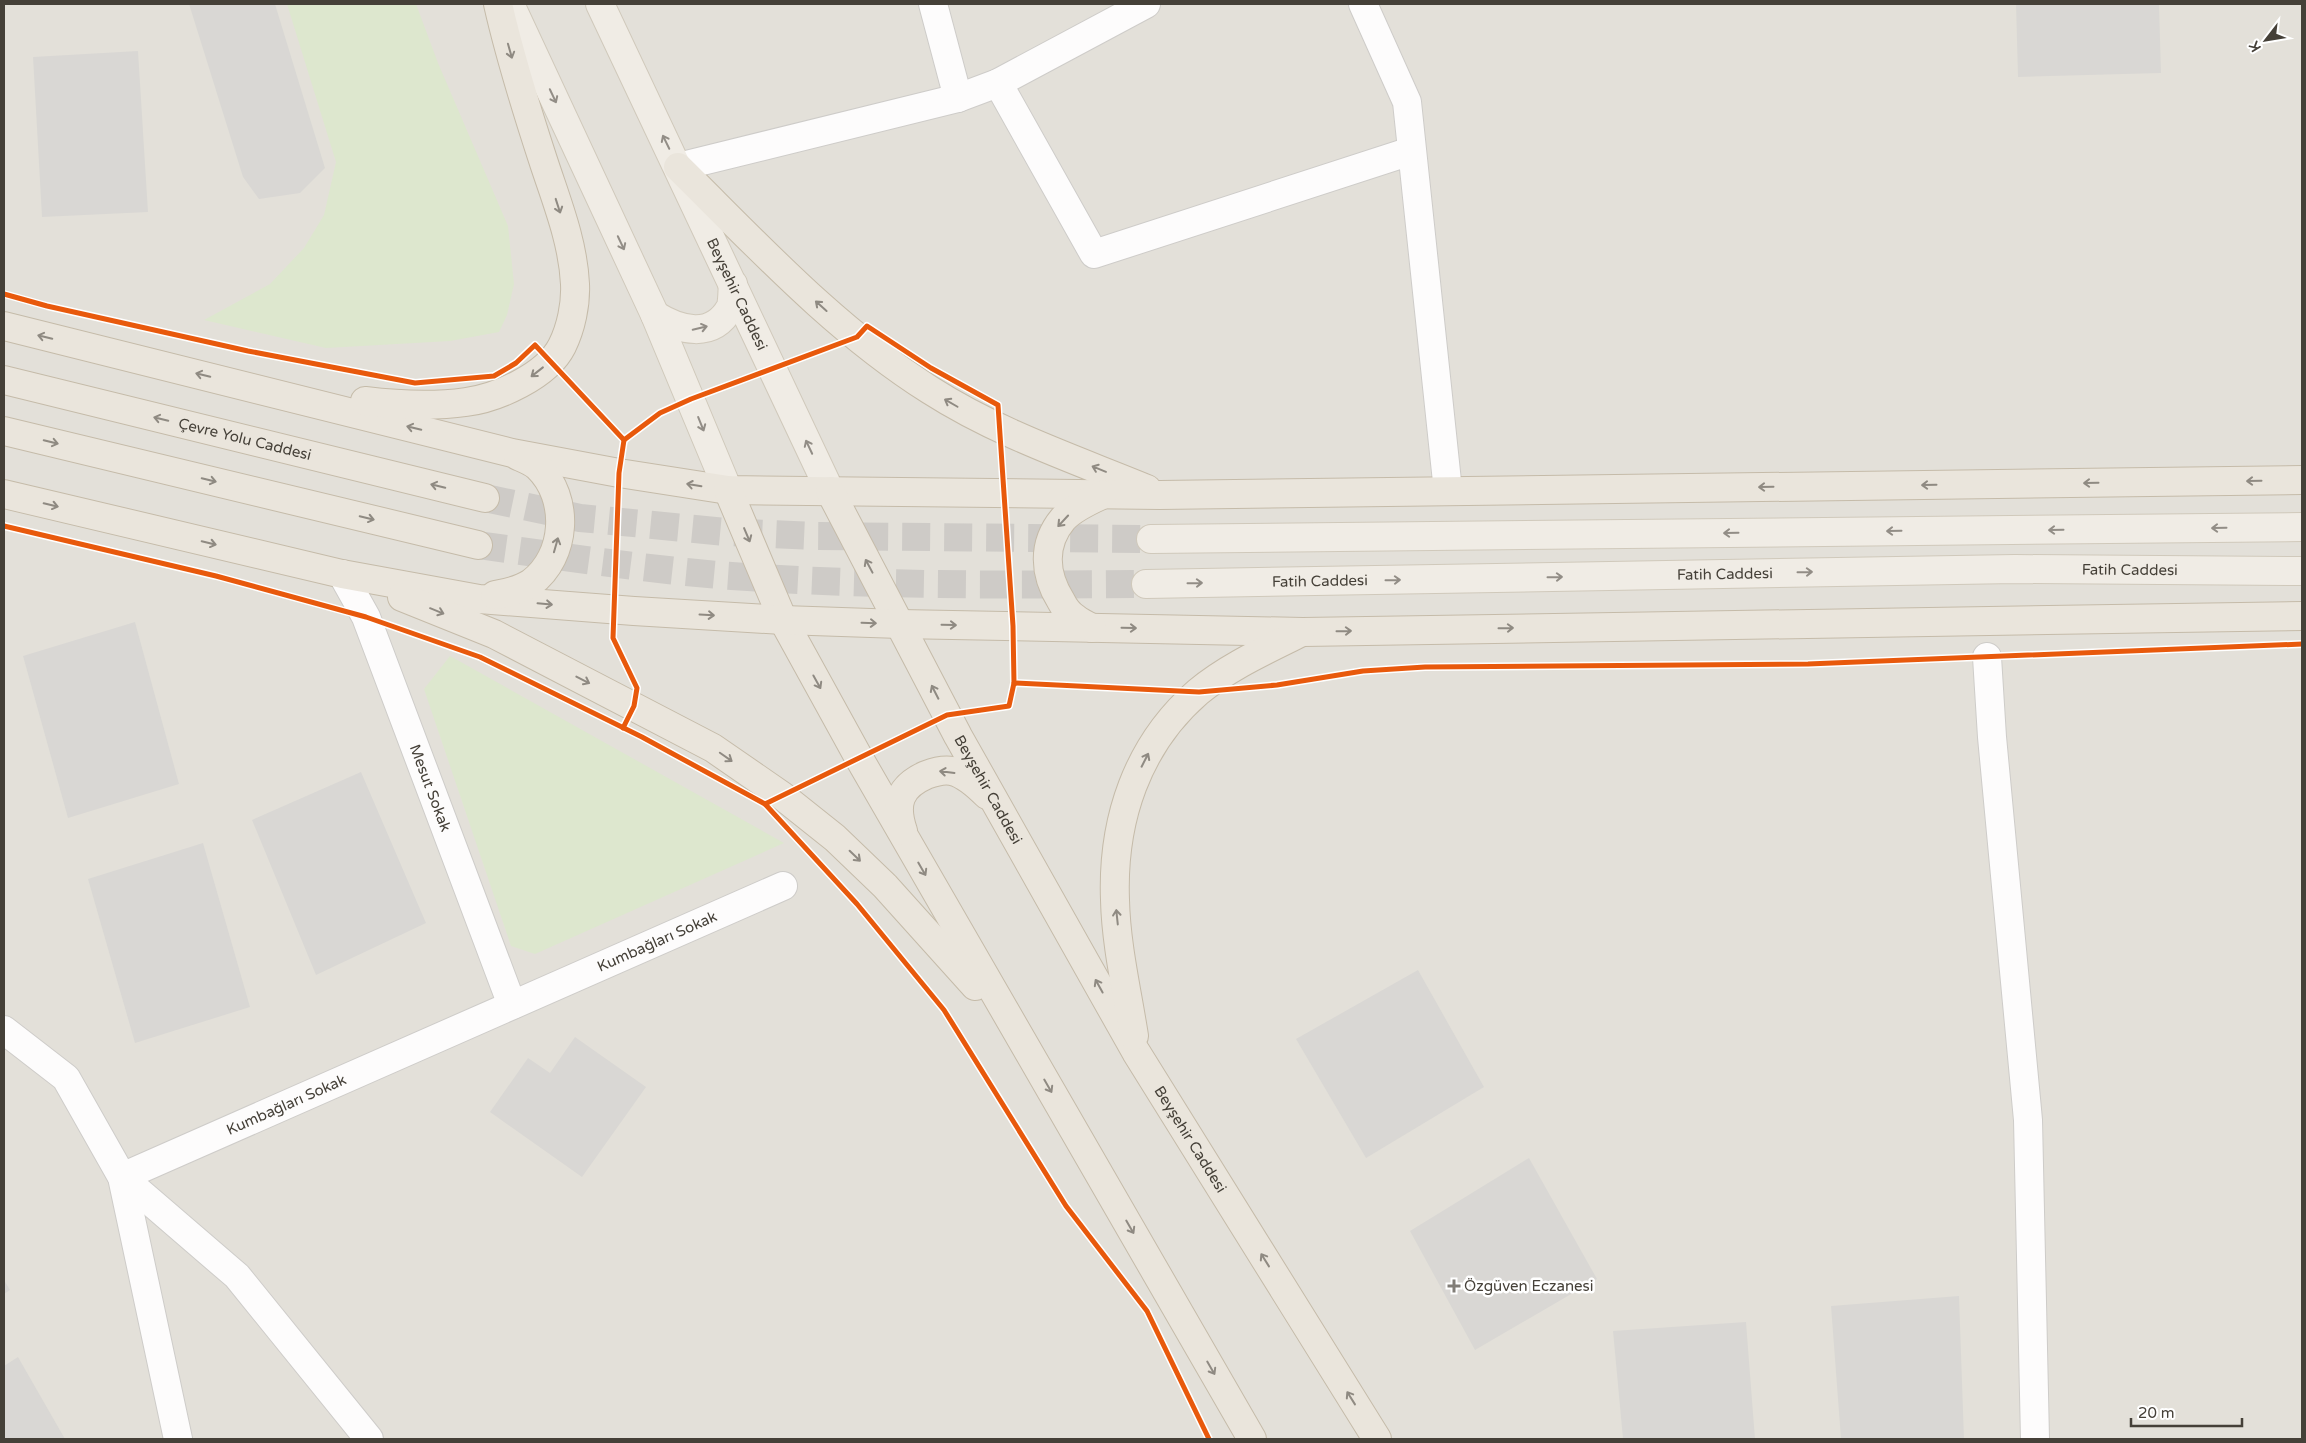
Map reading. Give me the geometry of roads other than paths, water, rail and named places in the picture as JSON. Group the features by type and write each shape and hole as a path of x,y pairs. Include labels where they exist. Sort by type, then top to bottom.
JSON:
{"highway":[{"path":"250,386 399,405 468,402 493,396 513,388 534,374 561,347 572,318 575,284 567,232 522,96 498,4"},
{"path":"678,167 823,308 893,366 931,392 999,428 1160,495"},
{"path":"4,326 512,452 619,473 728,490 1160,495 2302,480"},
{"name":"Çevre Yolu Caddesi","path":"4,380 485,498"},
{"path":"4,431 478,544"},
{"path":"478,599 510,592 530,583 542,572 556,548 560,518 558,500 550,482 537,466 512,452"},
{"path":"728,490 783,620 908,845 1252,1439"},
{"name":"Beyşehir Caddesi","path":"830,491 958,736 1136,1052 1377,1439"},
{"path":"4,494 342,574 478,599 634,612 783,620 1303,632 2302,616"},
{"path":"1092,628 1074,618 1054,590 1048,573 1047,556 1049,544 1065,518 1080,506 1104,494"},
{"path":"342,574 494,634 712,748 781,795 835,838 885,886 934,938 1024,1044"},
{"path":"1136,1052 1115,900 1116,857 1121,818 1137,774 1155,740 1199,692 1231,670 1303,632"},
{"path":"908,845 897,815 901,796 911,782 935,771 952,771 979,786 999,810"}],"main road":[{"path":"510,4 655,315 728,490"},
{"name":"Beyşehir Caddesi","path":"600,4 830,491"},
{"path":"655,315 671,325 686,330 699,330 718,322 730,307 733,284"},
{"path":"1151,539 2302,527"},
{"name":"Fatih Caddesi","path":"1146,584 2015,569 2302,570"}],"street":[{"path":"933,4 958,98"},
{"path":"1363,4 1407,102 1448,492"},
{"path":"678,167 958,98 998,83 1135,6"},
{"path":"998,83 1094,254 1411,151"},
{"name":"Mesut Sokak","path":"342,574 366,616 512,1005"},
{"path":"1987,657 1992,737 2028,1120 2036,1439"},
{"name":"Kumbağları Sokak","path":"122,1177 783,886"},
{"path":"4,1030 66,1078 122,1177 178,1439"},
{"path":"122,1177 237,1276 370,1439"}],"tunnel":[{"path":"485,498 580,518 726,532 815,536 1151,539"},
{"path":"478,545 658,569 772,579 932,584 1146,584"}],"place":[{"name":"Özgüven Eczanesi","path":"1454,1286"}]}
